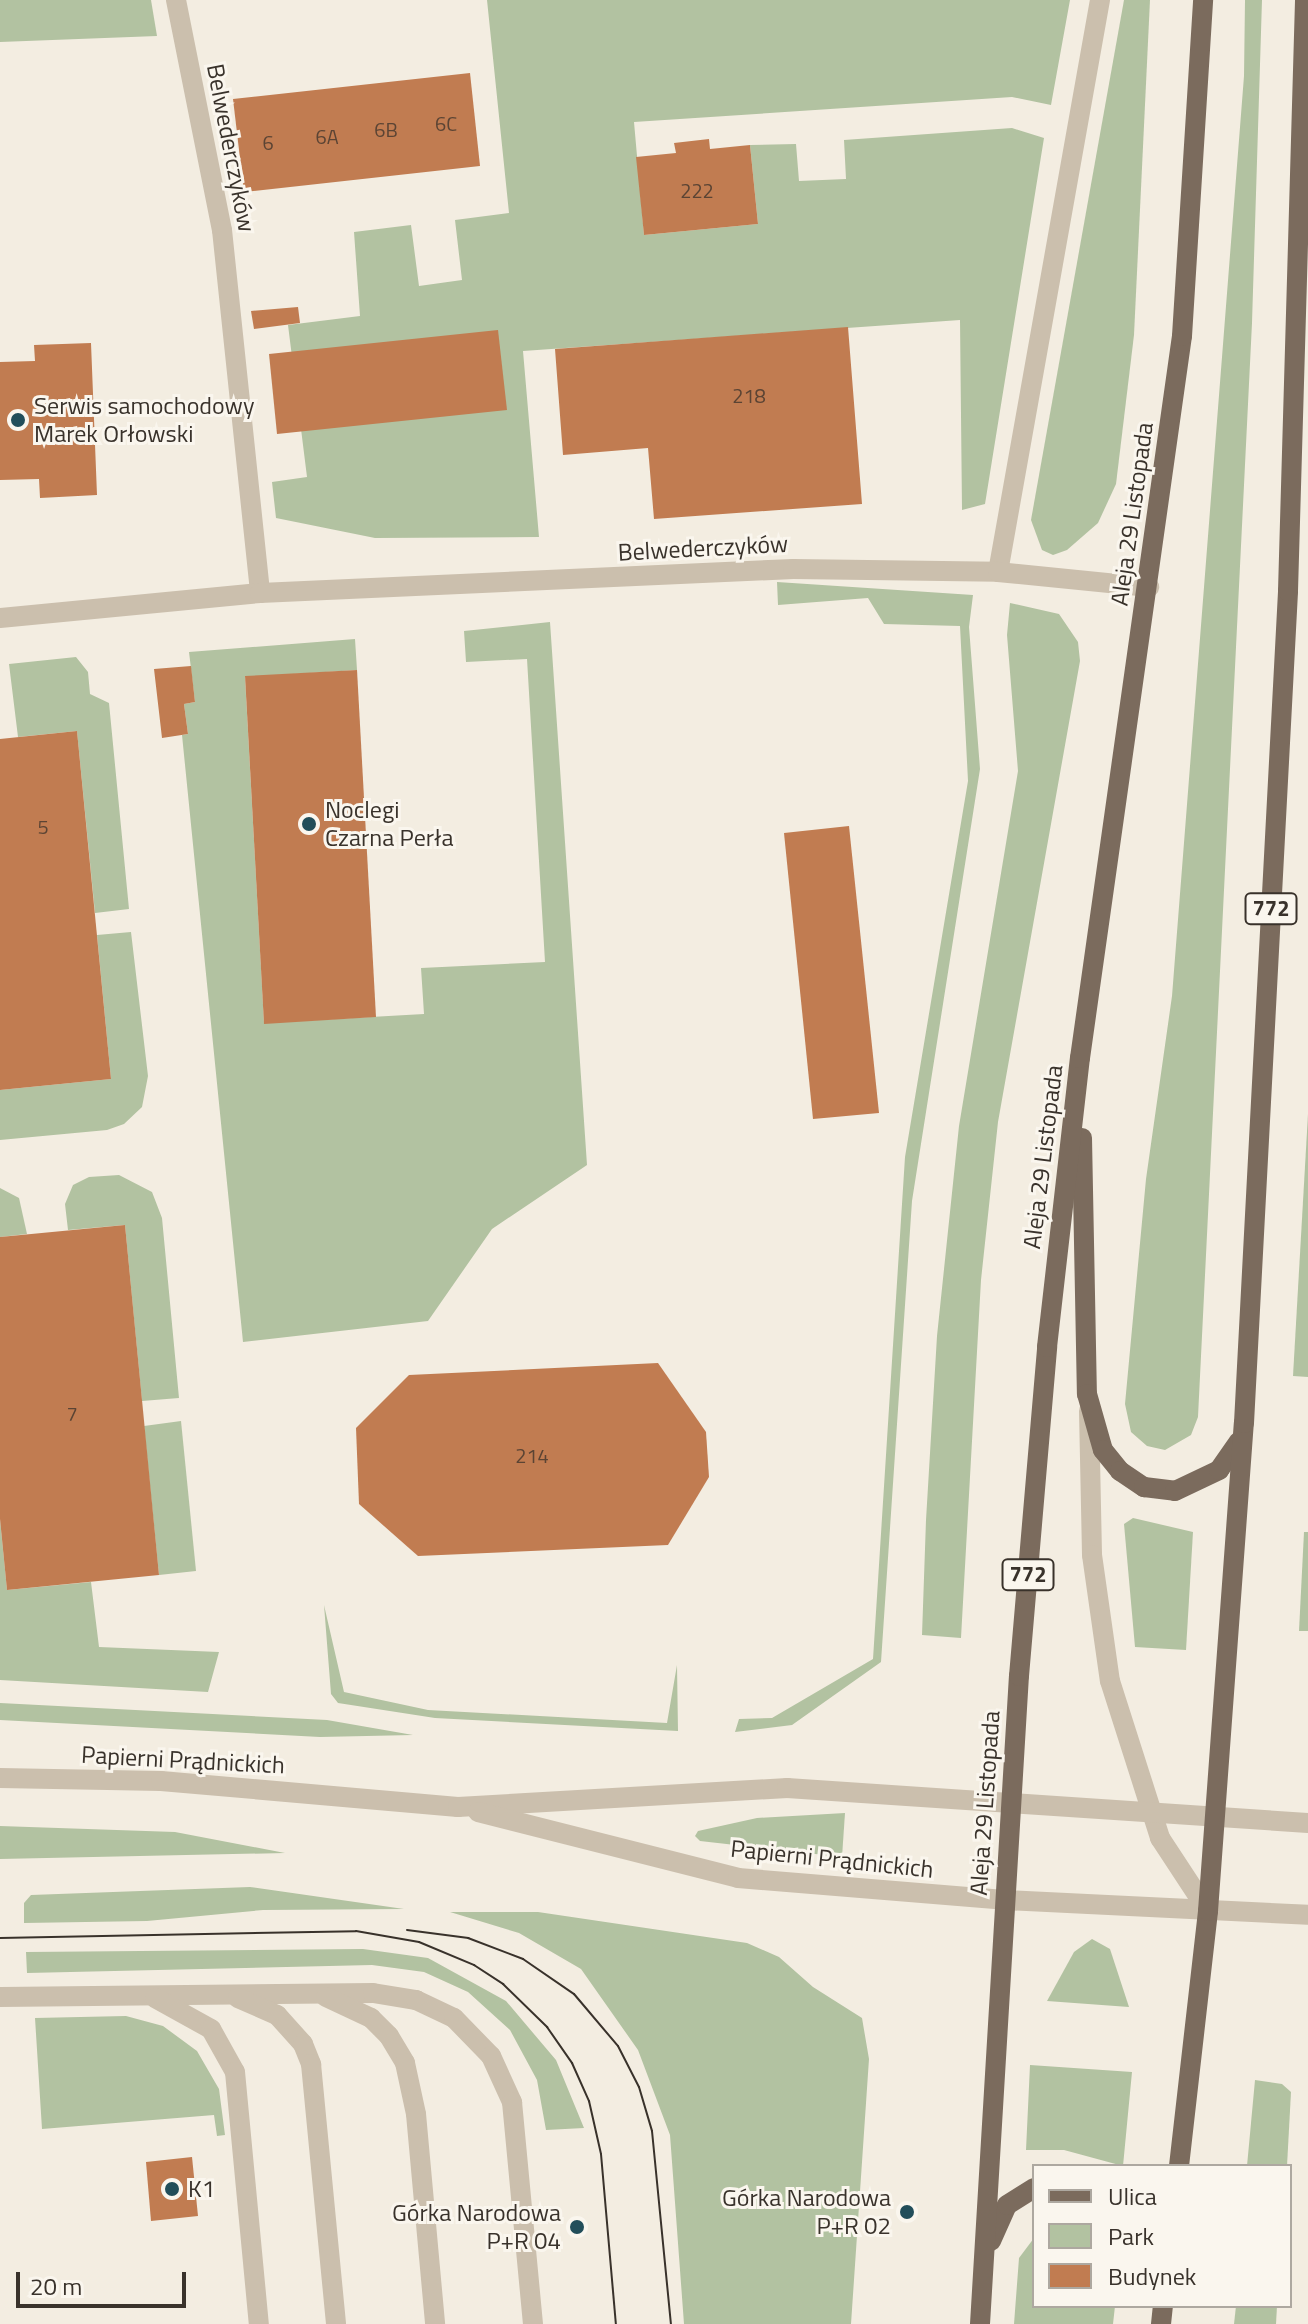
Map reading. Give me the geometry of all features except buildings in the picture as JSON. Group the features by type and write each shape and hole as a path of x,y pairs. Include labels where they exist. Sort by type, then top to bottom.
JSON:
{"main road":[{"name":"Aleja 29 Listopada","path":"980,2324 1010,1803 1047,1347 1080,1058 1149,587 1182,336 1203,0"},
{"name":"772","path":"1179,2164 1208,1911 1244,1423 1288,591 1305,0"},
{"path":"1080,1058 1088,1410 1103,1450 1120,1471 1158,1491 1175,1491 1219,1470 1230,1460 1244,1423"},
{"path":"982,2273 1002,2213 1032,2190"}],"street":[{"name":"Belwederczyków","path":"176,0 222,230 260,593"},
{"path":"998,572 1100,0"},
{"name":"Belwederczyków","path":"0,618 260,593 793,569 998,572 1149,587"},
{"path":"1088,1410 1096,1598 1110,1681 1149,1810 1175,1866 1208,1911"},
{"name":"Papierni Prądnickich","path":"0,1778 161,1781 458,1807 787,1788 1308,1823"},
{"name":"Papierni Prądnickich","path":"458,1807 738,1878 1004,1900 1308,1915"},
{"path":"295,1991 360,2011 381,2026 401,2053 416,2114 435,2324"},
{"path":"0,1997 295,1991 388,1994 416,2000 454,2018 491,2056 512,2102 533,2324"},
{"path":"195,1993 235,1997 268,2009 307,2053 316,2095 336,2324"},
{"path":"127,1994 164,2000 202,2022 224,2045 232,2064 259,2324"}],"green space":[{"path":"0,0 151,0 157,36 0,42"},
{"path":"487,0 1070,0 1051,105 1012,97 634,122 644,235 758,224 750,145 796,144 799,181 846,179 844,140 1012,128 1044,138 985,504 962,510 960,320 523,351 539,537 375,538 276,518 272,482 307,477 288,325 360,316 354,232 411,225 419,286 462,280 455,220 509,213"},
{"path":"1124,0 1150,0 1134,335 1116,484 1098,523 1067,550 1053,555 1042,550 1031,520"},
{"path":"1245,0 1262,0 1252,323 1198,1417 1191,1435 1165,1450 1147,1446 1131,1432 1125,1404 1146,1179 1172,996 1244,76"},
{"path":"777,582 973,595 969,627 980,769 912,1201 881,1662 792,1725 735,1732 739,1719 772,1718 873,1659 905,1157 968,781 960,626 884,624 868,598 778,605"},
{"path":"1010,603 1059,614 1078,642 1080,661 998,1122 981,1280 961,1638 922,1635 926,1520 937,1336 959,1126 1018,771 1007,635"},
{"path":"550,622 587,1165 492,1229 428,1321 243,1342 182,735 188,734 184,704 195,702 189,652 355,639 357,670 245,677 264,1023 424,1014 421,968 545,962 527,659 466,662 464,631"},
{"path":"76,657 88,672 90,694 109,703 129,909 95,913 77,731 18,737 9,664"},
{"path":"131,932 148,1076 142,1107 124,1124 107,1130 0,1140 0,1090 111,1079 97,935"},
{"path":"1308,1114 1308,1377 1293,1376"},
{"path":"119,1175 152,1192 162,1218 179,1398 142,1401 125,1225 68,1230 65,1204 73,1185 89,1177"},
{"path":"0,1188 19,1198 27,1234 0,1237"},
{"path":"181,1421 196,1571 159,1575 144,1426"},
{"path":"1133,1518 1193,1532 1186,1650 1135,1647 1124,1524"},
{"path":"0,1519 7,1590 91,1582 99,1647 219,1652 208,1692 0,1680"},
{"path":"1304,1532 1308,1532 1308,1631 1299,1631"},
{"path":"324,1605 344,1692 428,1710 667,1723 677,1665 678,1731 435,1718 338,1703 331,1694"},
{"path":"0,1703 327,1720 413,1735 320,1737 0,1720"},
{"path":"845,1813 842,1857 700,1841 695,1836 698,1831 757,1818"},
{"path":"0,1826 175,1832 285,1853 0,1859"},
{"path":"250,1887 404,1909 263,1910 147,1921 24,1923 24,1903 31,1895"},
{"path":"450,1912 538,1912 747,1943 779,1957 813,1987 862,2018 869,2059 851,2324 684,2324 670,2135 638,2050 581,1969 519,1933"},
{"path":"1092,1939 1110,1949 1129,2007 1047,2001 1074,1952"},
{"path":"363,1949 428,1958 506,2001 556,2060 584,2128 546,2130 537,2080 510,2030 468,1992 424,1972 372,1965 27,1973 26,1952"},
{"path":"126,2016 163,2026 197,2051 219,2089 225,2135 217,2136 214,2115 42,2129 35,2018"},
{"path":"1030,2065 1132,2072 1123,2164 1064,2150 1026,2150"},
{"path":"1255,2080 1282,2084 1291,2092 1287,2164 1247,2164"},
{"path":"1032,2241 1032,2308 1115,2308 1113,2324 1014,2324 1019,2258"},
{"path":"1236,2308 1277,2308 1276,2324 1234,2324"}],"tram line":[{"path":"407,1930 468,1938 523,1959 574,1994 618,2046 639,2087 652,2131 671,2324"},
{"path":"0,1938 356,1931 419,1942 474,1965 503,1984 547,2027 572,2063 589,2101 601,2154 616,2324"}],"place":[{"name":"Serwis samochodowy Marek Orłowski","path":"18,420"},
{"name":"Noclegi Czarna Perła","path":"309,824"},
{"name":"K1","path":"172,2189"},
{"name":"Górka Narodowa P+R 02","path":"907,2212"},
{"name":"Górka Narodowa P+R 04","path":"577,2227"}]}
